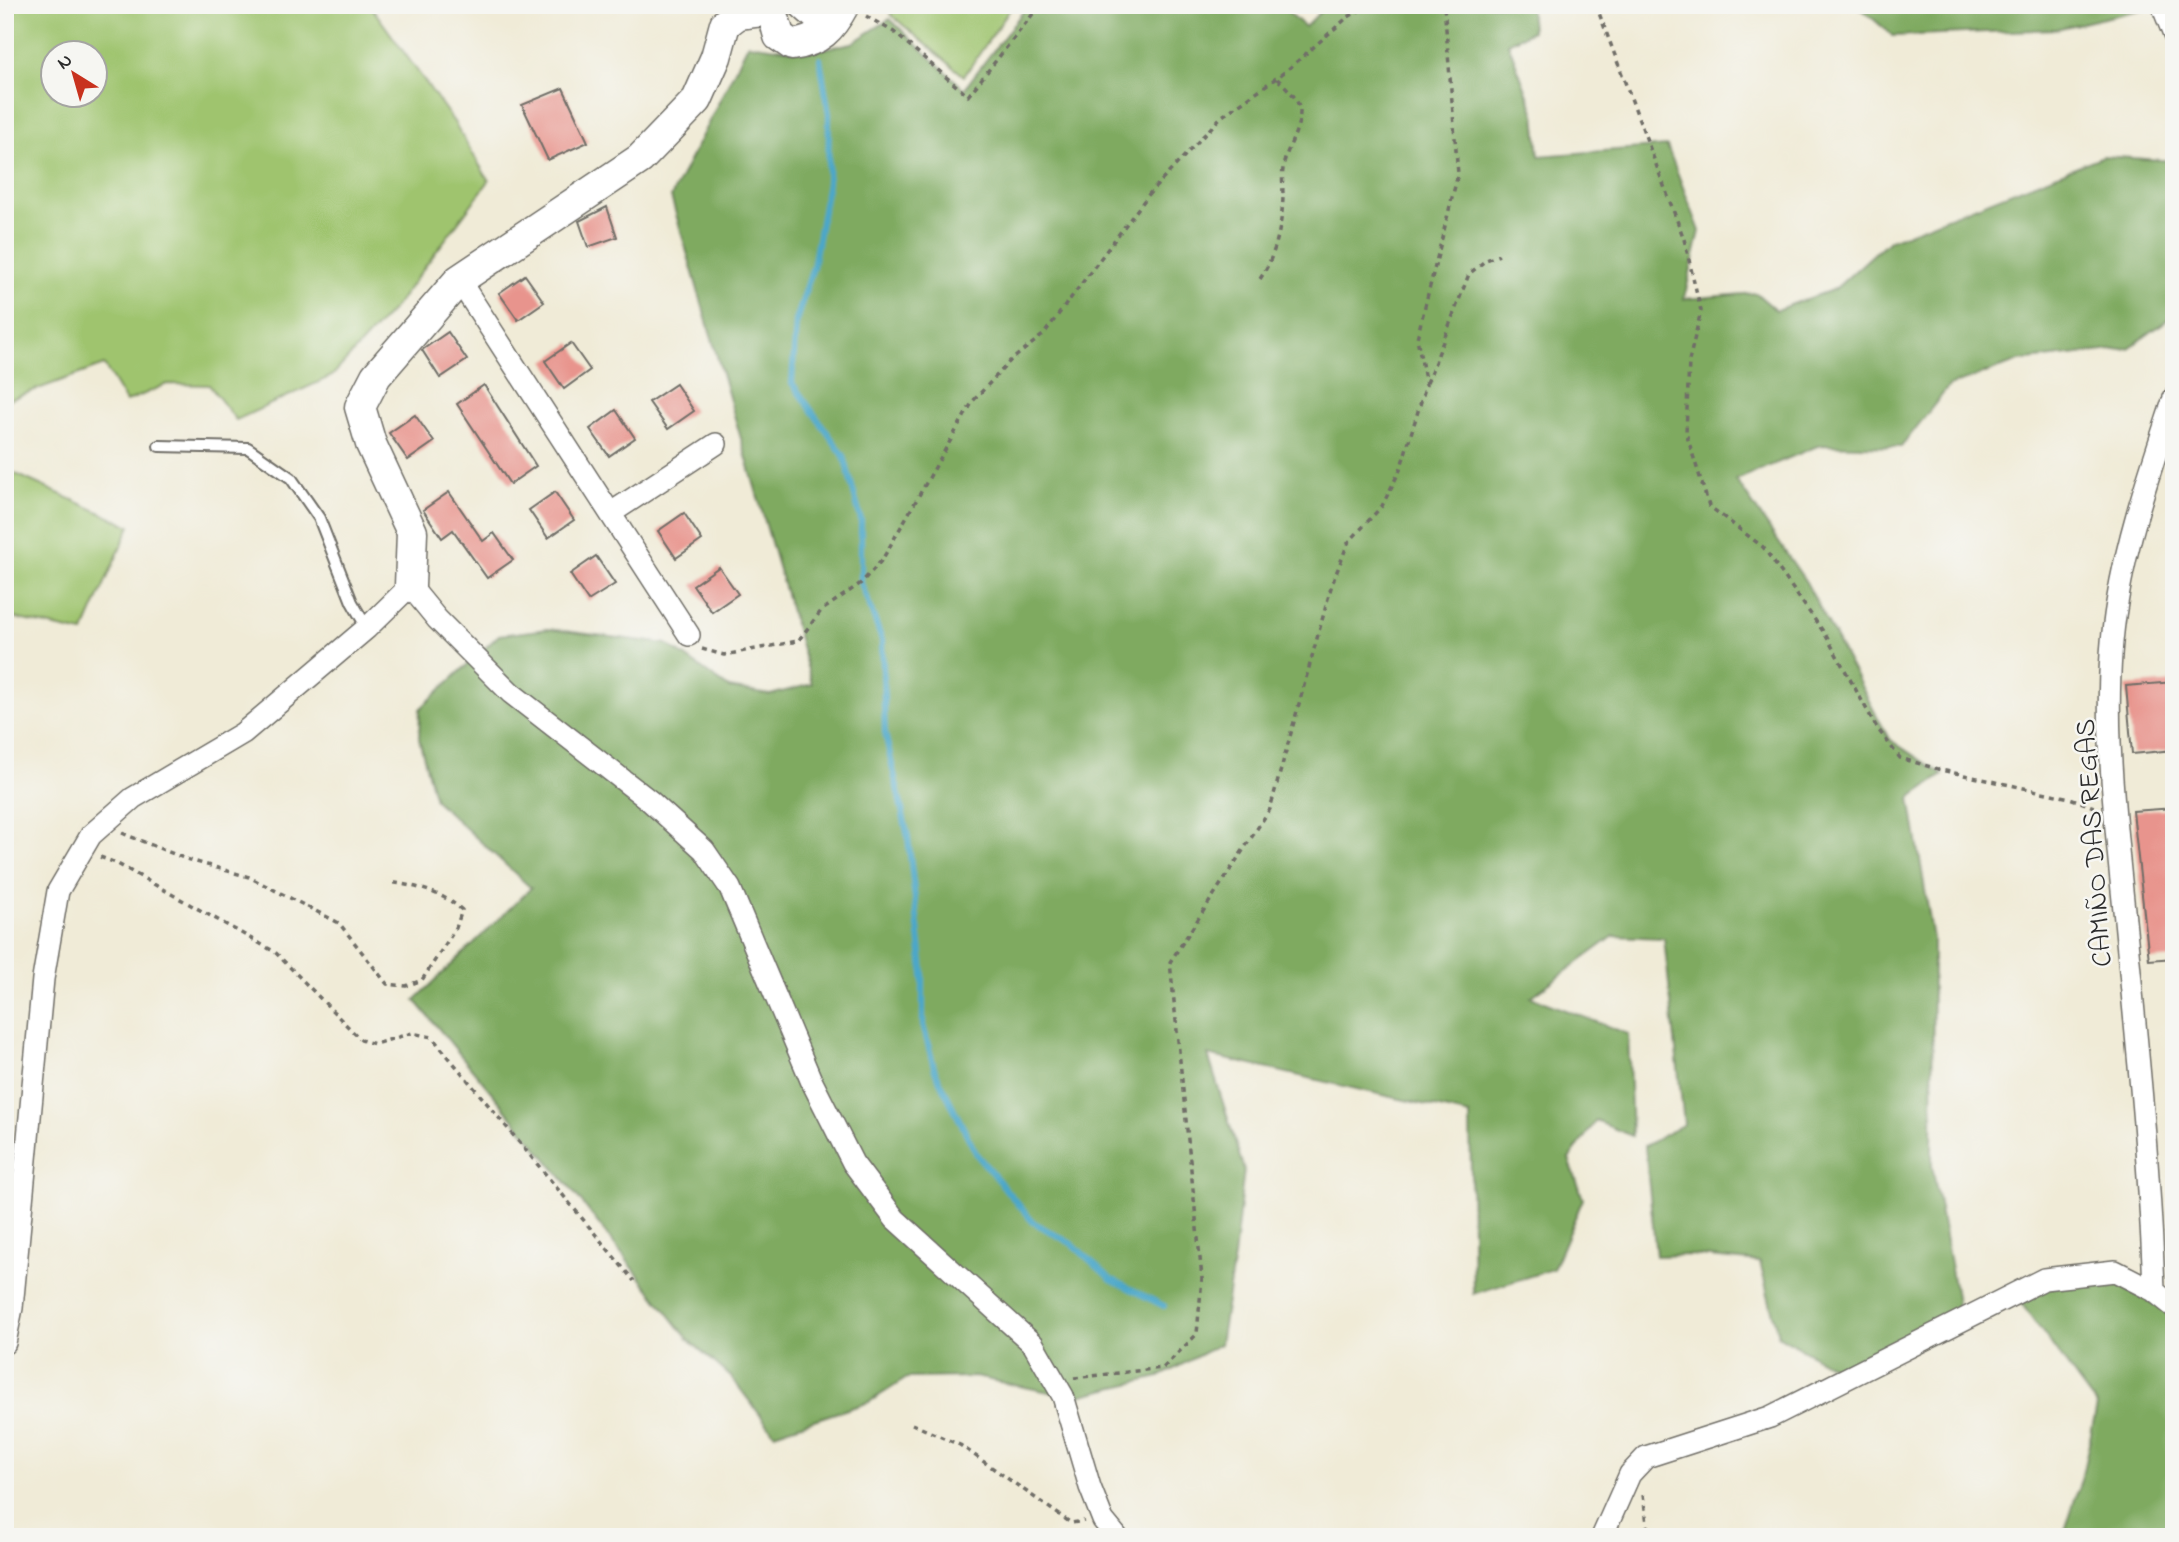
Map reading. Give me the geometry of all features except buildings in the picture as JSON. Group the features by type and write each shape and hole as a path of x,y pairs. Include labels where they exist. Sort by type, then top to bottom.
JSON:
{"street":[{"path":"2162,5 2174,35"},
{"path":"852,9 810,42 792,45 779,36 780,7 738,14 725,24 716,57 697,100 640,159 458,281 376,376 360,407 371,444 412,532 410,586 437,619 510,693 650,801 704,850 730,888 811,1080 853,1163 895,1219 1033,1344 1063,1396 1090,1487 1103,1520 1117,1537"},
{"path":"458,281 689,635"},
{"name":"CAMIÑO DAS REGAS","path":"2154,1291 2150,1186 2114,815 2109,716 2116,604 2144,488 2174,398"},
{"path":"611,513 716,444"},
{"path":"5,1343 12,1308 43,979 58,891 91,835 133,798 243,733 367,628 410,586"},
{"path":"1602,1537 1630,1474 1646,1457 1770,1418 2044,1279 2115,1271 2154,1291 2174,1307"}],"lane":[{"path":"159,446 248,448 291,478 319,518 352,602 367,628"}],"path":[{"path":"852,9 894,32 968,96 1040,5"},
{"path":"689,635 697,648 724,656 798,641 821,611 861,583 883,560 973,401 1010,361 1043,335 1149,194 1221,117 1276,78 1348,17 1369,5"},
{"path":"1426,385 1417,338 1458,174 1444,5"},
{"path":"1596,5 1684,239 1701,311 1689,362 1686,433 1709,506 1763,547 1825,634 1877,728 1900,758 1941,771 2070,798 2114,815"},
{"path":"1260,279 1269,266 1282,221 1282,177 1300,110 1291,92 1276,78"},
{"path":"1054,1380 1163,1368 1197,1335 1202,1278 1170,961 1270,809 1332,584 1348,543 1382,506 1400,470 1426,385 1469,274 1486,260 1500,255"},
{"path":"107,821 127,837 274,887 338,923 387,984 406,986 422,980 456,929 462,910 450,899 411,885 390,881"},
{"path":"81,852 116,863 275,953 361,1040 375,1044 412,1032 432,1038 634,1282"},
{"path":"912,1424 960,1445 1071,1523 1103,1520"},
{"path":"1638,1466 1649,1537"}],"green space":[{"path":"5,5 259,5 275,13 281,5 370,5 454,122 489,181 394,308 332,376 236,420 209,385 167,384 126,402 104,365 5,401"},
{"path":"895,5 1013,5 964,76 890,14"},
{"path":"1028,5 1281,5 1305,27 1327,5 1530,5 1532,31 1508,43 1535,114 1539,156 1667,146 1700,231 1684,299 1756,293 1776,310 1835,289 1888,241 2103,156 2174,161 2174,315 2129,348 2019,361 1949,386 1901,447 1820,445 1736,480 1806,582 1889,739 1943,775 1910,798 1933,939 1932,1165 1957,1302 1951,1335 1844,1374 1778,1335 1760,1262 1690,1255 1656,1256 1645,1146 1684,1124 1664,938 1614,936 1531,997 1628,1034 1632,1136 1596,1121 1569,1159 1583,1199 1553,1269 1473,1294 1470,1115 1208,1055 1244,1170 1220,1344 1159,1377 1074,1397 975,1377 907,1378 869,1402 774,1433 731,1377 689,1340 569,1186 415,1000 531,888 435,800 419,739 420,709 499,635 548,629 667,644 729,688 770,695 812,684 671,197 748,44 807,52 852,43 890,19 964,89"},
{"path":"1857,5 2157,6 2056,29 1893,36"},
{"path":"5,469 130,526 83,633 5,616"},
{"path":"2111,1274 2174,1318 2174,1537 2063,1537 2081,1480 2097,1406 2021,1303 2045,1287"}],"waterway":[{"path":"820,59 829,114 828,182 813,267 796,321 792,383 844,456 861,520 861,583 882,640 885,733 908,837 923,971 923,1025 935,1071 977,1155 1033,1222 1072,1244 1111,1279 1164,1306"}]}
